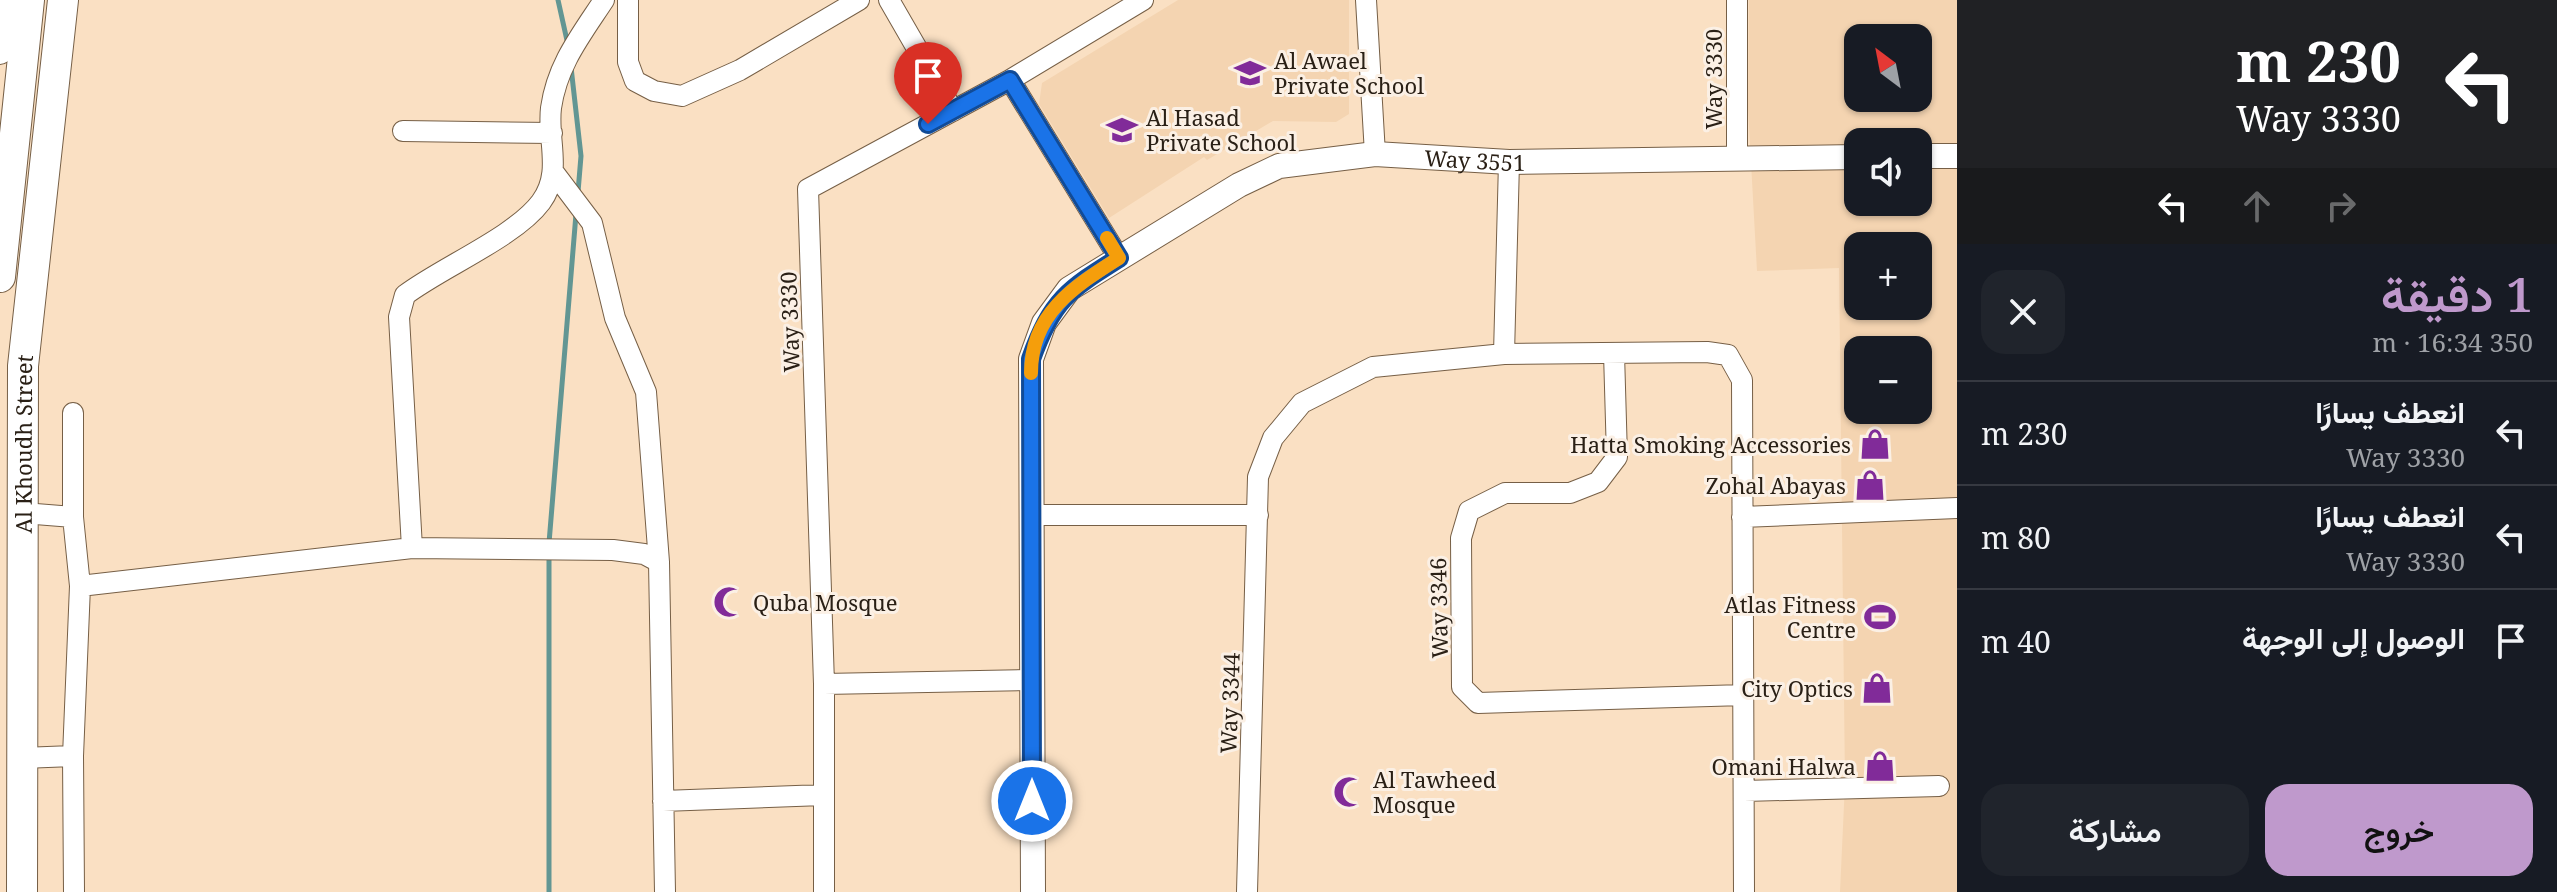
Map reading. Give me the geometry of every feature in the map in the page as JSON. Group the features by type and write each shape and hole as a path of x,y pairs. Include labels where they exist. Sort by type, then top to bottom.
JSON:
{"main road":[{"path":"0,277 10,92 29,0"},
{"name":"Al Khoudh Street","path":"22,892 23,366 63,0"}],"street":[{"path":"0,52 7,0"},
{"path":"412,548 399,317 405,295 521,221 541,202 555,174 551,110 561,64 604,0"},
{"path":"628,0 628,62 635,81 654,91 682,96 740,70 859,0"},
{"path":"889,0 953,111"},
{"name":"Way 3330","path":"824,892 824,684 808,189 1010,80 1143,0"},
{"path":"1366,0 1375,154"},
{"name":"Way 3330","path":"1737,0 1737,157"},
{"path":"1010,80 1119,258"},
{"path":"403,131 552,133"},
{"name":"Way 3551","path":"1033,892 1031,359 1044,323 1069,289 1239,185 1279,166 1375,154 1509,162 1844,157"},
{"path":"1932,156 1957,156"},
{"path":"1504,354 1509,162"},
{"path":"555,174 592,223 615,318 646,392 659,562 665,892"},
{"name":"Way 3344","path":"1247,892 1258,477 1273,438 1302,403 1373,367 1504,354 1707,352 1728,355 1742,380 1742,517"},
{"name":"Way 3346","path":"1614,353 1617,457 1598,482 1570,493 1505,493 1469,511 1461,538 1462,687 1478,703 1744,695"},
{"path":"73,413 73,517 80,586 73,756 74,892"},
{"path":"1744,892 1742,517 1957,508"},
{"path":"23,513 73,517"},
{"path":"1031,515 1258,515"},
{"path":"80,586 412,548 613,550 644,554 659,562"},
{"path":"824,684 1031,680"},
{"path":"22,758 73,756"},
{"path":"1744,791 1939,786"},
{"path":"663,801 823,795"}],"shaded area":[{"name":"Al Awael Private School","path":"1178,0 1349,0 1349,114 1336,122 1273,121 1207,160 1204,157 1109,218 1039,104 1042,83"},
{"path":"1749,0 1957,0 1957,892 1840,892 1845,783 1839,268 1757,271 1748,108"}],"waterway":[{"path":"558,0 568,45"},
{"path":"571,67 581,156 578,192"},
{"path":"549,543 576,214"},
{"path":"549,553 549,892"}],"slow traffic":[{"path":"1031,373 1031,359 1044,323 1069,289 1119,258 1107,238"}],"place":[{"name":"Al Awael Private School","path":"1250,73"},
{"name":"Al Hasad Private School","path":"1122,130"},
{"name":"Hatta Smoking Accessories","path":"1875,444"},
{"name":"Zohal Abayas","path":"1870,485"},
{"name":"Quba Mosque","path":"729,602"},
{"name":"Atlas Fitness Centre","path":"1880,617"},
{"name":"City Optics","path":"1877,688"},
{"name":"Omani Halwa","path":"1880,766"},
{"name":"Al Tawheed Mosque","path":"1349,792"}],"route":[{"path":"928,124 1010,80 1119,258 1069,289 1044,323 1031,359 1032,801"}]}
